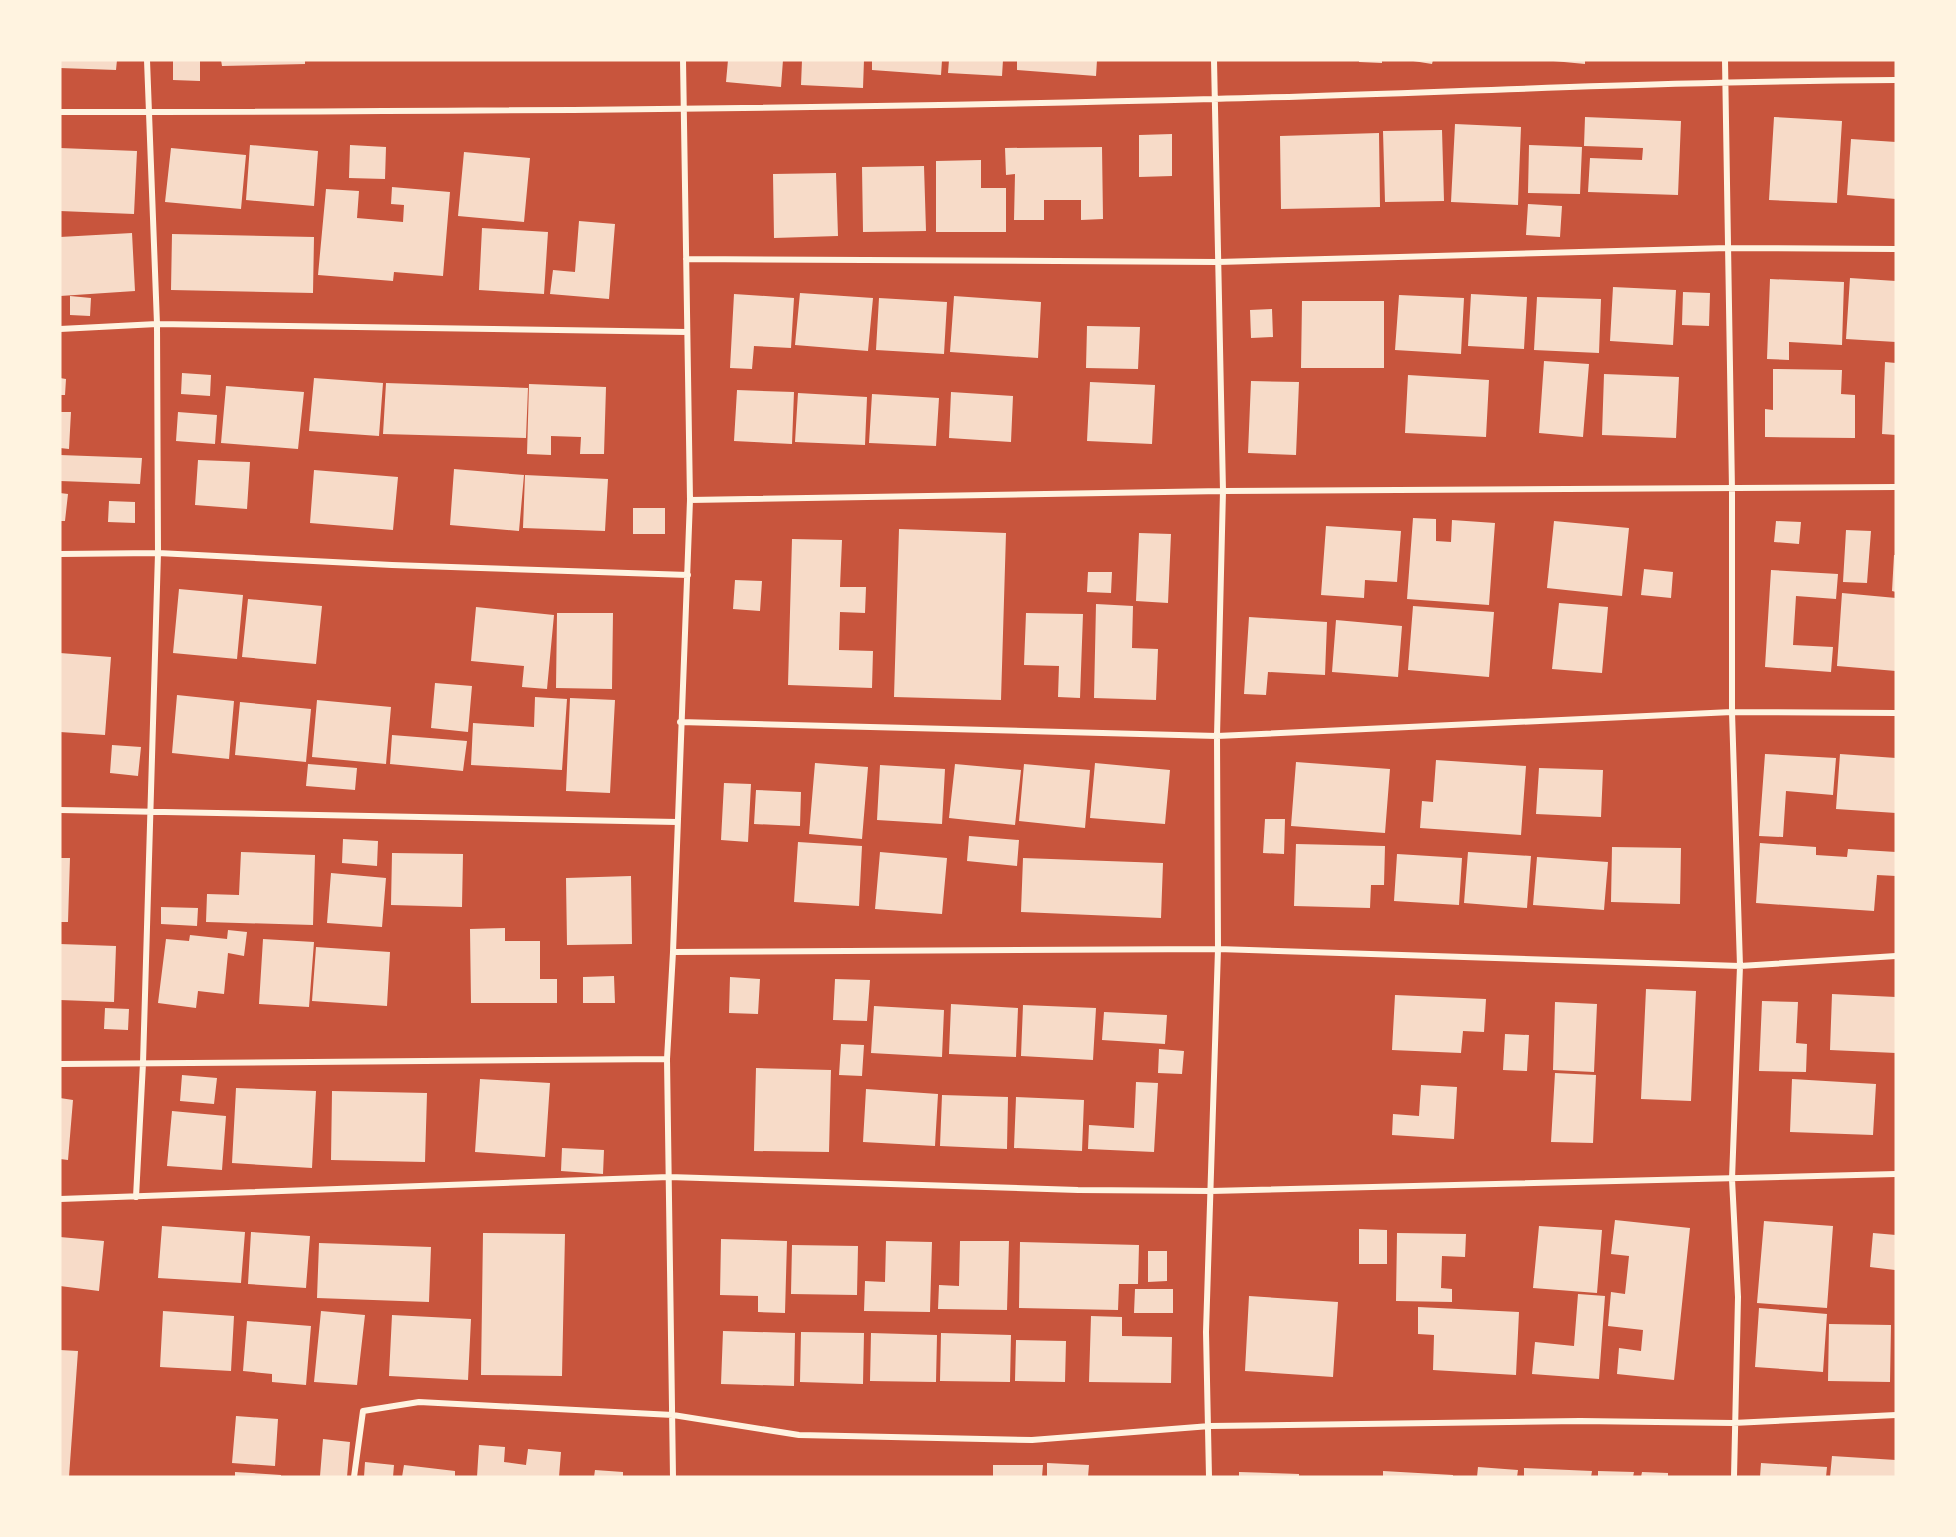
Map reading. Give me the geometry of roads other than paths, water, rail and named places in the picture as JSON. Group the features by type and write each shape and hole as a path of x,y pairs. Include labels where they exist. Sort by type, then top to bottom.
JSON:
{"street":[{"path":"136,1197 143,1063 158,553 157,324 147,60"},
{"path":"673,1477 667,1059 674,952 676,822 690,500 683,60"},
{"path":"1209,1477 1210,1426 1206,1332 1218,949 1217,736 1223,491 1214,60"},
{"path":"1725,60 1732,490 1732,712 1740,966 1732,1179 1738,1297 1733,1423 1734,1477"},
{"path":"60,112 685,110 1215,99 1725,81 1896,80"},
{"path":"686,259 1218,262 1728,248 1896,249"},
{"path":"60,329 157,324 687,332"},
{"path":"690,500 1223,491 1732,490 1896,487"},
{"path":"60,554 158,553 392,565 688,575"},
{"path":"680,722 1217,736 1732,712 1896,712"},
{"path":"60,810 676,822"},
{"path":"674,952 1218,949 1740,966 1896,956"},
{"path":"60,1064 667,1059"},
{"path":"60,1198 669,1177 1066,1190 1211,1191 1896,1174"},
{"path":"354,1477 363,1411 419,1402 673,1415 799,1435 1020,1440 1210,1426 1580,1421 1733,1423 1896,1415"}]}
